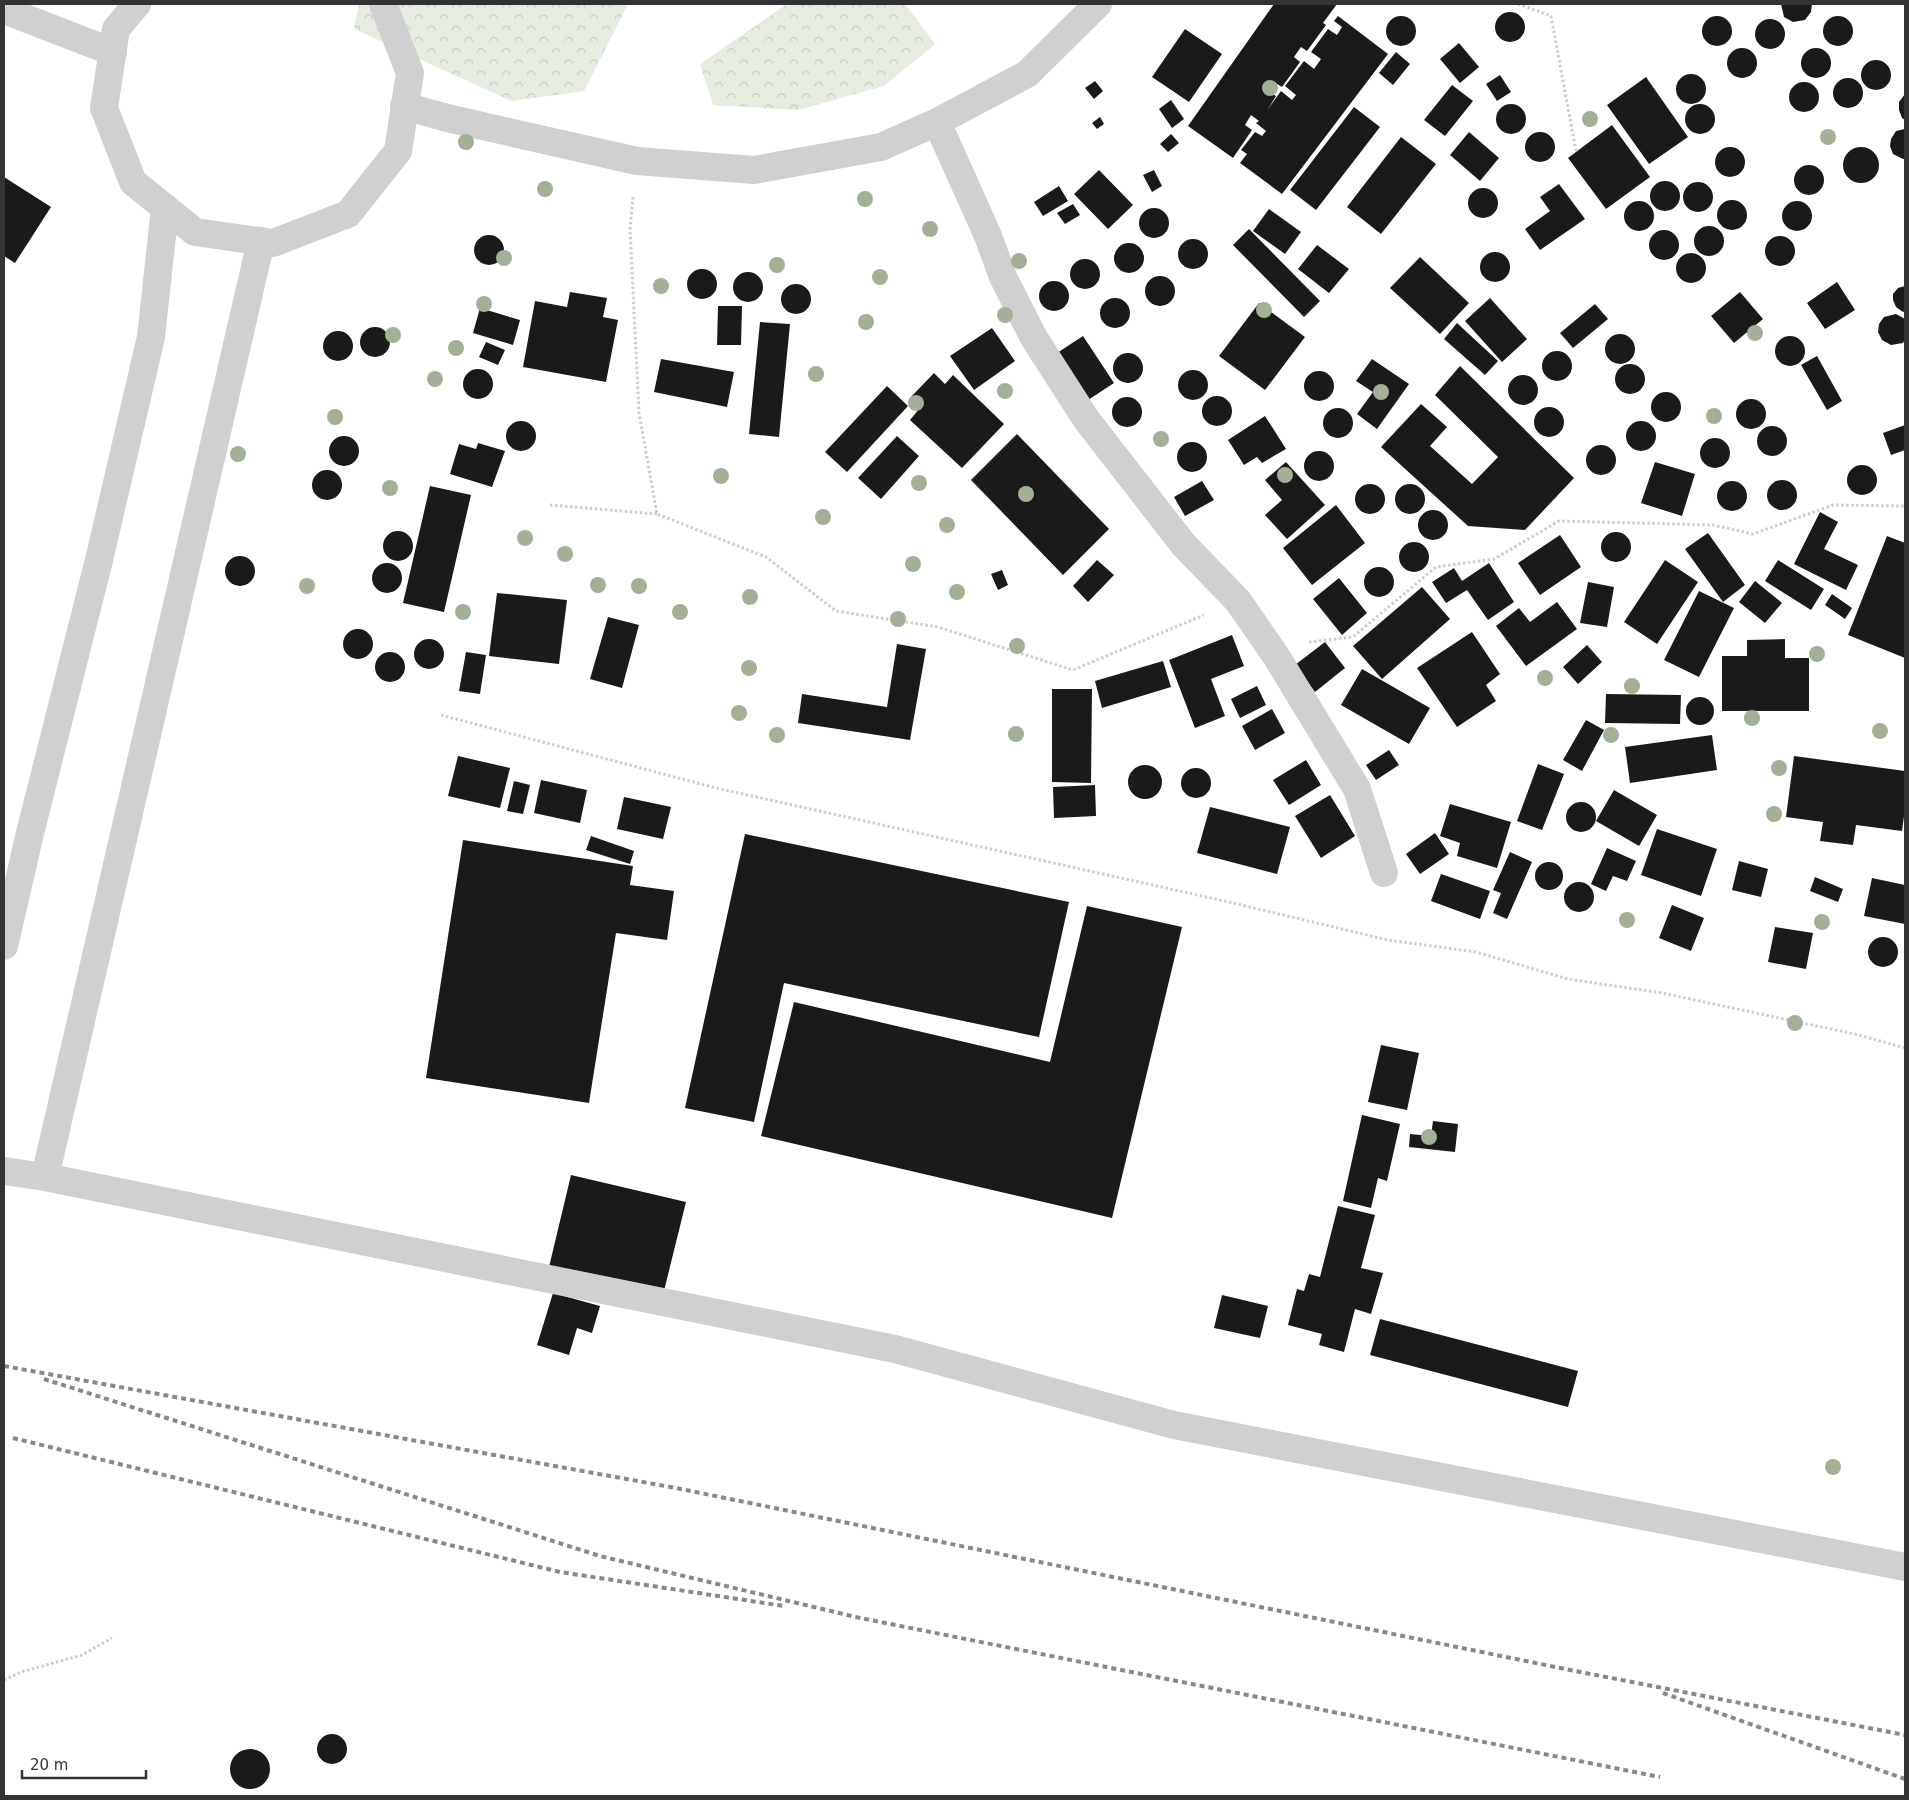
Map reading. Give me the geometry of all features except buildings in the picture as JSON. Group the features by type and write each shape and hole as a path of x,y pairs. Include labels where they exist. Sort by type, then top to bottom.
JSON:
{"street":[{"path":"137,4 116,30 104,108 133,182 195,232 273,243 348,214 398,151 410,73 383,4"},
{"path":"404,106 446,118 637,162 754,170 881,147 936,122 1027,74 1098,4"},
{"path":"4,10 113,52"},
{"path":"936,122 988,236 1003,277 1034,338 1086,418 1183,544 1238,600 1276,656 1358,789 1384,873"},
{"path":"4,946 30,833 99,560 151,337 166,208"},
{"path":"45,1177 262,241"},
{"path":"4,1171 45,1177 895,1350 1174,1425 1905,1567"}],"path":[{"path":"1518,4 1551,16 1576,151"},
{"path":"637,162 630,229 639,413 657,514"},
{"path":"550,505 657,514 766,557 836,611 938,627 1073,670 1238,600"},
{"path":"1276,656 1307,642 1353,637 1436,567 1494,558 1559,521 1713,525 1754,534 1833,505 1905,506"},
{"path":"441,715 716,788 1229,902 1388,940 1476,952 1568,979 1662,993 1859,1035 1905,1048"},
{"path":"4,1680 22,1672 82,1655 112,1638"}],"green space":[{"path":"359,4 628,4 584,91 511,101 354,29"},
{"path":"787,4 905,4 935,44 884,86 798,110 713,105 700,64"}],"railway":[{"path":"4,1366 676,1488 1570,1670 1905,1735"},
{"path":"44,1379 600,1556 860,1618 1660,1777"},
{"path":"13,1438 560,1572 784,1606"},
{"path":"1663,1693 1905,1779"}]}
